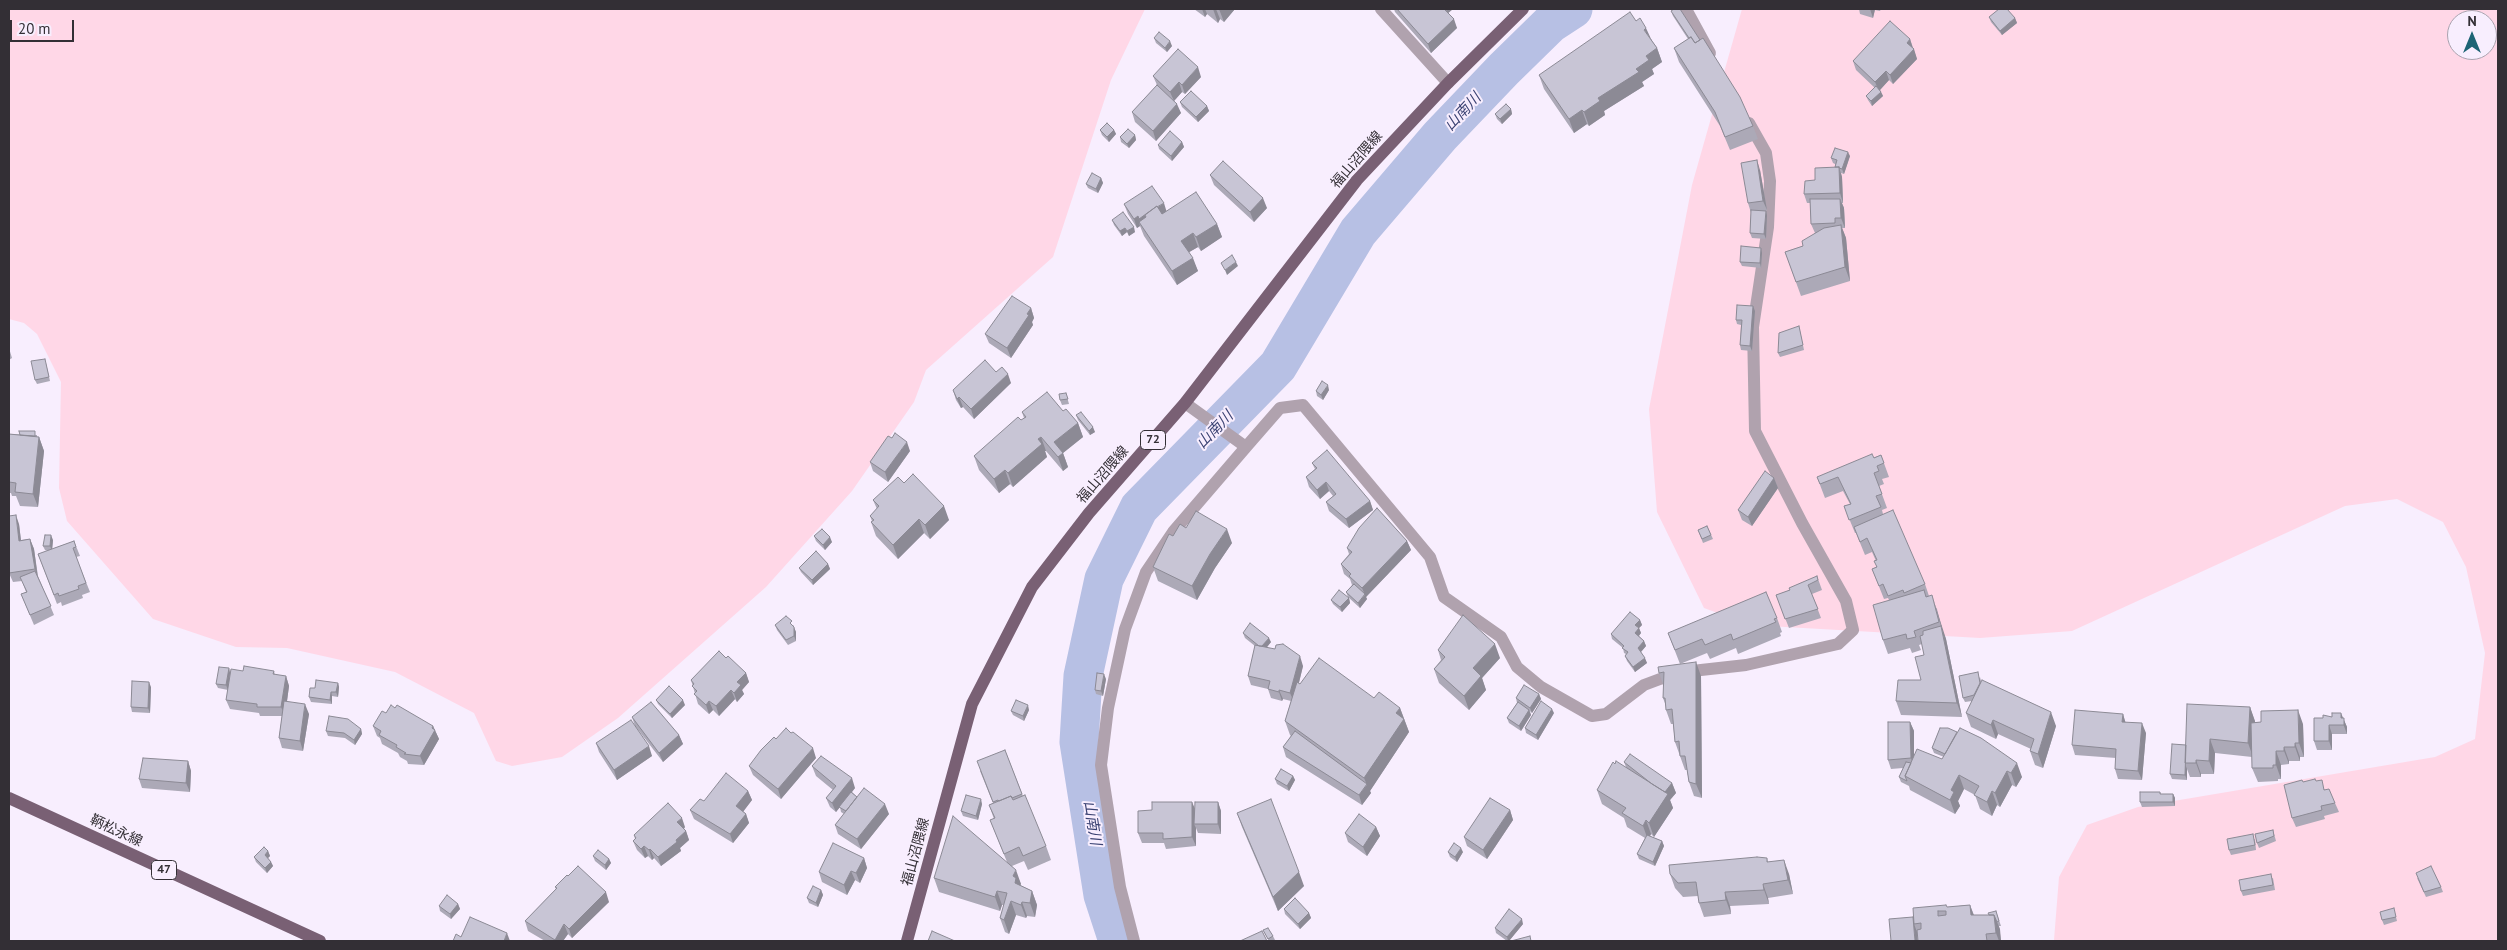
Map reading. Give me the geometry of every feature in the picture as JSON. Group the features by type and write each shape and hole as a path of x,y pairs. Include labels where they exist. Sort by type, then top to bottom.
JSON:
{"main road":[{"name":"福山沼隈線","path":"907,941 972,704 1032,587 1089,514 1185,404 1357,180 1448,83 1523,9"},
{"name":"鞆松永線","path":"9,798 320,941"}],"street":[{"path":"1381,9 1448,83"},
{"path":"1686,9 1718,66"},
{"path":"1134,941 1120,887 1102,766 1108,708 1125,629 1146,572 1173,532 1243,446 1280,408 1303,405 1430,557 1444,597 1501,637 1517,667 1535,682 1592,716 1606,714 1644,685 1660,679 1692,671 1746,665 1838,644 1853,630 1846,601 1802,523 1755,431 1753,327 1768,227 1770,181 1766,153 1744,115"},
{"path":"1185,404 1243,446"}],"shaded area":[{"path":"9,9 1145,9 1111,80 1053,257 926,370 914,402 852,491 766,587 618,718 562,757 512,766 496,761 474,713 395,672 287,648 236,647 153,619 67,521 59,488 61,382 37,334 24,323 9,319"},
{"path":"1742,9 2498,9 2498,941 2054,940 2059,877 2087,825 2138,807 2435,757 2475,739 2485,653 2466,567 2443,522 2397,499 2345,506 2072,631 1980,638 1750,625 1704,608 1657,512 1649,409 1692,185"}],"building":[{"path":"1397,9 1444,9 1454,19 1428,44"},
{"path":"1680,9 1700,40 1695,43 1691,37 1689,38 1671,11"},
{"path":"1999,9 2007,9 2015,18 2000,31 1989,17"},
{"path":"1630,12 1636,21 1640,18 1646,28 1644,30 1657,48 1646,56 1649,60 1636,69 1639,72 1598,98 1600,101 1584,112 1582,110 1569,119 1539,75"},
{"path":"1890,21 1910,39 1907,43 1914,49 1890,75 1886,71 1875,82 1853,61"},
{"path":"1159,32 1170,41 1165,48 1154,38"},
{"path":"1691,37 1695,43 1703,38 1740,97 1753,126 1725,137 1715,112 1674,48"},
{"path":"1178,49 1198,67 1182,85 1179,82 1170,92 1153,76"},
{"path":"1157,85 1177,104 1153,131 1132,112"},
{"path":"1876,86 1881,92 1871,101 1866,96"},
{"path":"1191,91 1207,106 1196,117 1180,102"},
{"path":"1506,104 1511,109 1500,119 1495,114"},
{"path":"1107,123 1114,130 1107,137 1100,130"},
{"path":"1128,129 1135,135 1127,144 1120,137"},
{"path":"1170,131 1182,142 1171,156 1158,145"},
{"path":"1835,148 1848,152 1842,169 1835,167 1837,160 1831,158"},
{"path":"1757,160 1763,201 1748,203 1741,163"},
{"path":"1223,161 1263,198 1250,212 1210,175"},
{"path":"1839,167 1840,193 1804,194 1805,181 1815,180 1815,168"},
{"path":"1092,173 1101,178 1096,189 1086,184"},
{"path":"1152,186 1164,203 1139,219 1138,216 1134,219 1124,204"},
{"path":"1196,192 1217,224 1196,237 1193,233 1181,241 1193,258 1172,271 1139,222 1157,206 1162,214"},
{"path":"1810,199 1840,199 1841,218 1835,218 1835,223 1811,224"},
{"path":"1751,210 1766,211 1764,234 1750,233"},
{"path":"1123,212 1134,227 1127,231 1125,228 1120,231 1112,220"},
{"path":"1841,225 1845,267 1796,282 1785,252 1803,246 1802,241 1824,228"},
{"path":"1741,246 1761,248 1760,263 1740,262"},
{"path":"1232,255 1236,262 1225,270 1221,263"},
{"path":"1012,296 1031,308 1027,314 1029,315 1007,348 985,334"},
{"path":"1737,305 1753,306 1750,346 1740,345 1742,320 1736,320"},
{"path":"1799,326 1803,345 1778,353 1779,333"},
{"path":"45,359 49,377 35,380 31,361"},
{"path":"985,360 996,372 1002,367 1008,374 971,409 959,397 957,399 953,390"},
{"path":"1322,381 1328,385 1321,395 1316,391"},
{"path":"1047,392 1063,411 1066,409 1078,423 1054,442 1063,453 1058,457 1041,437 1038,439 1042,444 1008,473 1005,470 994,479 974,456 1018,417 1021,420 1026,417 1022,412"},
{"path":"1066,393 1068,399 1060,400 1059,394"},
{"path":"1081,412 1093,427 1089,431 1076,415"},
{"path":"19,431 35,431 35,436 20,435"},
{"path":"895,433 907,442 885,472 870,462 888,436 892,438"},
{"path":"9,434 39,437 33,494 15,492 16,483 9,482"},
{"path":"1327,450 1370,501 1346,519 1326,502 1336,494 1326,482 1317,490 1306,477 1317,468 1312,463"},
{"path":"1872,454 1874,458 1881,455 1884,463 1877,466 1879,471 1874,473 1882,494 1876,496 1881,507 1849,520 1844,506 1851,504 1838,477 1820,484 1817,477"},
{"path":"1765,471 1774,478 1748,517 1738,510"},
{"path":"913,474 944,506 925,525 919,519 893,545 871,522 874,520 870,516 879,506 873,500 898,477 904,483"},
{"path":"1377,508 1407,541 1362,588 1349,576 1351,574 1341,564 1352,552 1347,548 1359,528"},
{"path":"1893,510 1925,584 1904,593 1903,590 1888,596 1883,584 1879,586 1872,569 1877,567 1874,561 1877,560 1867,538 1860,542 1854,527"},
{"path":"1196,511 1227,529 1192,586 1153,567 1169,534 1173,536 1180,524 1186,528"},
{"path":"16,515 19,541 30,539 35,569 9,573 9,516"},
{"path":"1707,526 1711,535 1702,539 1698,530"},
{"path":"822,529 830,537 823,545 814,536"},
{"path":"45,535 51,535 50,546 43,546"},
{"path":"74,541 76,547 73,548 86,583 78,586 79,589 59,596 58,593 54,595 38,554"},
{"path":"816,551 828,564 812,580 799,568"},
{"path":"35,571 51,606 30,615 21,594 27,592 20,577"},
{"path":"1817,576 1818,580 1808,585 1818,609 1785,619 1776,595"},
{"path":"1354,584 1365,594 1358,603 1346,592"},
{"path":"1339,590 1349,598 1340,607 1331,600"},
{"path":"1924,590 1926,597 1932,595 1939,622 1914,631 1916,637 1907,639 1906,634 1883,640 1873,605"},
{"path":"1766,592 1777,618 1774,619 1776,622 1733,640 1731,634 1705,645 1702,639 1675,650 1668,633"},
{"path":"1630,612 1640,620 1635,625 1639,628 1635,633 1644,641 1638,648 1645,658 1633,667 1625,656 1628,652 1622,648 1624,646 1611,634"},
{"path":"1463,615 1495,644 1473,668 1481,676 1464,696 1434,669 1445,657 1438,650"},
{"path":"786,616 792,621 790,623 794,627 794,636 786,640 775,625"},
{"path":"1250,623 1269,638 1262,646 1259,646 1243,633"},
{"path":"1941,626 1957,703 1896,701 1898,680 1921,680 1915,657 1924,655 1920,636 1923,635 1923,631"},
{"path":"1283,644 1300,656 1290,693 1268,689 1270,681 1248,676 1255,645 1275,649 1276,645"},
{"path":"719,651 726,658 728,656 746,673 737,682 741,685 734,693 731,690 716,706 709,701 706,705 694,694 697,691 692,686 694,684 691,680"},
{"path":"1319,658 1374,698 1379,692 1400,708 1396,713 1404,719 1364,778 1285,721 1297,682 1300,684"},
{"path":"1696,662 1696,784 1689,782 1685,756 1680,756 1679,741 1675,742 1672,709 1666,710 1665,698 1663,698 1664,672 1659,673 1658,667"},
{"path":"244,666 274,671 273,674 286,676 281,707 257,707 257,704 226,700 231,669 243,671"},
{"path":"219,667 229,668 226,685 216,684"},
{"path":"1978,672 1980,683 1974,695 1963,698 1959,676"},
{"path":"1097,673 1104,674 1101,691 1095,690"},
{"path":"316,680 338,683 336,692 331,692 330,700 309,697 310,688 315,688"},
{"path":"1982,680 2051,712 2038,754 2030,751 2034,739 1993,720 1991,725 1966,713"},
{"path":"132,681 149,682 148,708 131,707"},
{"path":"1524,685 1539,694 1530,708 1516,698"},
{"path":"669,686 683,700 670,714 656,700"},
{"path":"1016,700 1028,705 1023,716 1011,711"},
{"path":"284,701 305,704 300,741 279,738"},
{"path":"1541,701 1552,709 1536,735 1525,728"},
{"path":"651,702 679,735 659,753 632,717"},
{"path":"1518,702 1529,710 1519,726 1507,718"},
{"path":"2187,704 2250,707 2248,743 2210,739 2209,761 2196,760 2196,763 2185,763"},
{"path":"391,705 395,708 397,705 433,726 432,728 435,730 420,756 404,754 406,753 396,747 397,745 379,735 381,731 373,726 382,711 386,713"},
{"path":"2075,710 2123,714 2122,722 2142,723 2138,771 2115,769 2116,749 2072,745"},
{"path":"2298,710 2299,743 2295,743 2295,747 2284,747 2284,751 2276,751 2276,765 2273,765 2273,768 2252,768 2251,723 2261,722 2261,711"},
{"path":"2332,713 2341,713 2341,718 2344,718 2344,725 2329,725 2329,741 2314,741 2314,718 2323,718 2323,715 2332,717"},
{"path":"329,716 348,719 361,729 354,740 344,733 326,731"},
{"path":"631,720 649,746 614,770 596,743"},
{"path":"1888,722 1910,722 1911,758 1888,760"},
{"path":"786,728 813,748 778,789 749,766 761,750 774,737 776,739"},
{"path":"1940,728 1948,728 1957,732 1945,754 1932,748"},
{"path":"1960,728 1981,738 2017,763 2011,773 2007,771 1995,793 1992,791 1987,802 1974,795 1979,786 1959,775 1951,790 1954,792 1950,800 1905,776 1917,749 1942,759"},
{"path":"1295,731 1367,784 1359,795 1283,747"},
{"path":"2172,744 2186,745 2185,775 2170,774"},
{"path":"1005,750 1022,794 993,802 977,761"},
{"path":"1630,754 1672,783 1665,792 1624,762"},
{"path":"821,756 852,778 832,803 826,798 836,786 812,766"},
{"path":"143,758 188,761 186,783 139,779"},
{"path":"1616,761 1668,794 1649,823 1646,820 1643,826 1622,813 1626,808 1597,790 1613,762 1615,764"},
{"path":"1906,762 1911,763 1905,776 1907,781 1899,777"},
{"path":"1281,769 1293,776 1287,786 1275,779"},
{"path":"726,773 748,791 736,806 746,814 730,834 690,810 700,799 704,801"},
{"path":"2315,779 2316,781 2322,780 2324,790 2329,789 2335,803 2321,806 2322,810 2292,818 2284,785"},
{"path":"864,788 885,804 857,839 835,825"},
{"path":"851,792 857,797 846,811 839,807"},
{"path":"2140,792 2173,794 2173,802 2140,802"},
{"path":"966,795 981,799 976,816 961,811"},
{"path":"1025,795 1046,846 1023,856 1019,847 1004,854 990,820 995,818 989,805 1011,796 1013,800"},
{"path":"1490,798 1510,810 1483,850 1464,837"},
{"path":"1271,799 1299,872 1273,897 1237,813"},
{"path":"1152,802 1192,802 1192,837 1163,839 1163,833 1138,833 1138,811 1152,810"},
{"path":"1195,802 1218,802 1218,824 1194,824"},
{"path":"668,803 682,818 677,822 686,831 676,840 677,842 658,857 644,846 641,849 633,841 636,838 634,835"},
{"path":"1359,814 1376,827 1363,847 1345,833"},
{"path":"953,816 1016,870 1013,876 1016,878 1015,883 1032,891 1030,903 1022,902 1021,905 1011,901 1004,920 1000,918 1007,893 997,891 995,897 934,878"},
{"path":"2273,830 2274,836 2257,843 2255,834"},
{"path":"2253,834 2255,845 2229,850 2227,839"},
{"path":"1647,835 1662,841 1653,862 1637,854"},
{"path":"833,843 864,858 856,873 851,871 844,885 819,872"},
{"path":"1454,843 1461,848 1455,857 1448,852"},
{"path":"264,847 268,851 265,855 271,862 265,868 254,857"},
{"path":"598,850 609,859 605,865 593,856"},
{"path":"1757,857 1767,858 1767,862 1784,860 1788,880 1763,884 1764,890 1725,892 1726,900 1699,903 1696,882 1678,883 1670,874 1669,865"},
{"path":"578,866 606,892 569,929 564,924 555,940 525,921 557,888 555,887"},
{"path":"2431,866 2441,887 2424,892 2416,873"},
{"path":"2271,874 2273,885 2241,891 2239,880"},
{"path":"813,886 821,890 816,903 807,898"},
{"path":"447,895 458,904 450,914 439,906"},
{"path":"1295,898 1309,913 1298,924 1284,909"},
{"path":"1970,905 1971,915 1994,915 1996,933 1986,934 1987,941 1918,941 1917,930 1921,929 1921,923 1914,924 1913,908","holes":["1938,911 1946,911 1946,915 1938,916"]},
{"path":"2394,908 2396,917 2382,920 2380,912"},
{"path":"1509,909 1522,919 1507,937 1495,928"},
{"path":"1996,911 1999,921 1997,922 1994,915 1989,915 1988,913"},
{"path":"470,917 507,933 504,941 453,941 456,934 461,937"},
{"path":"1913,917 1915,941 1891,941 1889,919"},
{"path":"1268,928 1273,936 1268,939 1263,930"},
{"path":"932,931 955,941 928,941"},
{"path":"1262,931 1267,941 1240,941"},
{"path":"1530,936 1531,941 1511,941"}],"waterway":[{"name":"山南川","path":"1118,941 1103,895 1079,742 1083,676 1104,579 1139,508 1278,366 1358,232 1440,136 1504,69 1550,24 1573,9"}]}
